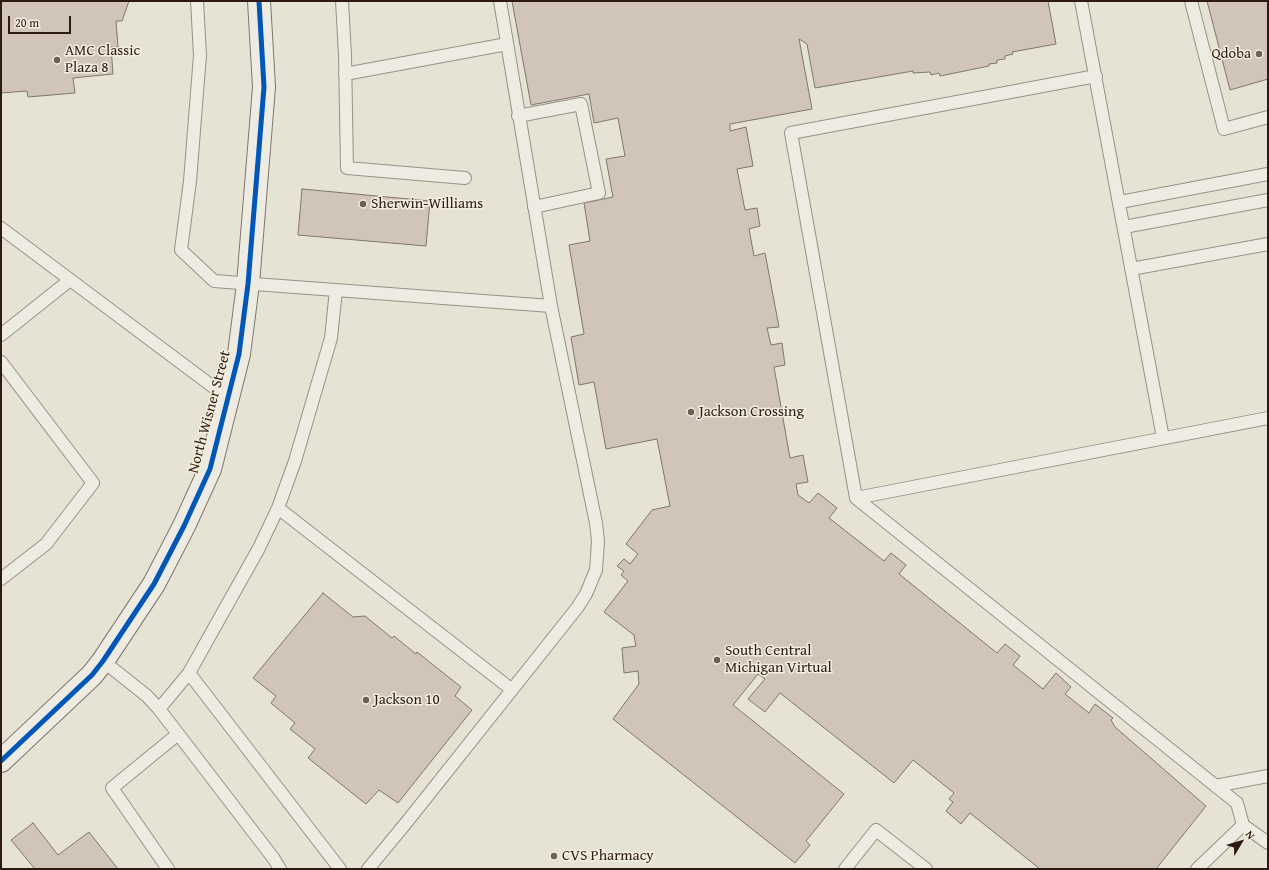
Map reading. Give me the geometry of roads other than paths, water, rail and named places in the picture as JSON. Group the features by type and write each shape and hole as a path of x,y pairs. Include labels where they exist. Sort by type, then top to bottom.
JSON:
{"street":[{"name":"North Wisner Street","path":"1,761 92,675 154,584 184,526 210,469 239,354 248,284 264,87 259,1"}],"lane":[{"path":"197,1 200,55 190,182 181,250 214,281 551,306"},
{"path":"342,1 347,168 466,178"},
{"path":"368,869 406,823 586,594 596,570 598,555 596,523 551,306 518,116 500,1"},
{"path":"1081,1 1120,202 1163,438"},
{"path":"1191,1 1224,129 1268,117"},
{"path":"345,74 506,44"},
{"path":"1096,76 791,133 856,498 1237,803 1243,825 1268,843"},
{"path":"518,116 581,104 598,193 534,207"},
{"path":"1120,202 1268,174"},
{"path":"1124,227 1268,200"},
{"path":"1,228 228,398"},
{"path":"1131,269 1268,244"},
{"path":"1,334 70,280"},
{"path":"159,709 189,673 259,548 278,508 295,461 331,338 336,290"},
{"path":"1,362 93,483 46,544 1,579"},
{"path":"856,498 1268,418"},
{"path":"278,508 511,689"},
{"path":"102,661 147,696 159,709 274,859 280,869"},
{"path":"189,673 340,869"},
{"path":"168,869 112,788 178,734"},
{"path":"1215,786 1268,776"},
{"path":"1197,869 1243,825"},
{"path":"845,869 876,830 926,869"}],"place":[{"name":"Qdoba","path":"1259,54"},
{"name":"AMC Classic Plaza 8","path":"57,60"},
{"name":"Sherwin-Williams","path":"363,204"},
{"name":"Jackson Crossing","path":"691,412"},
{"name":"South Central Michigan Virtual","path":"717,660"},
{"name":"Jackson 10","path":"366,700"},
{"name":"CVS Pharmacy","path":"554,856"}]}
